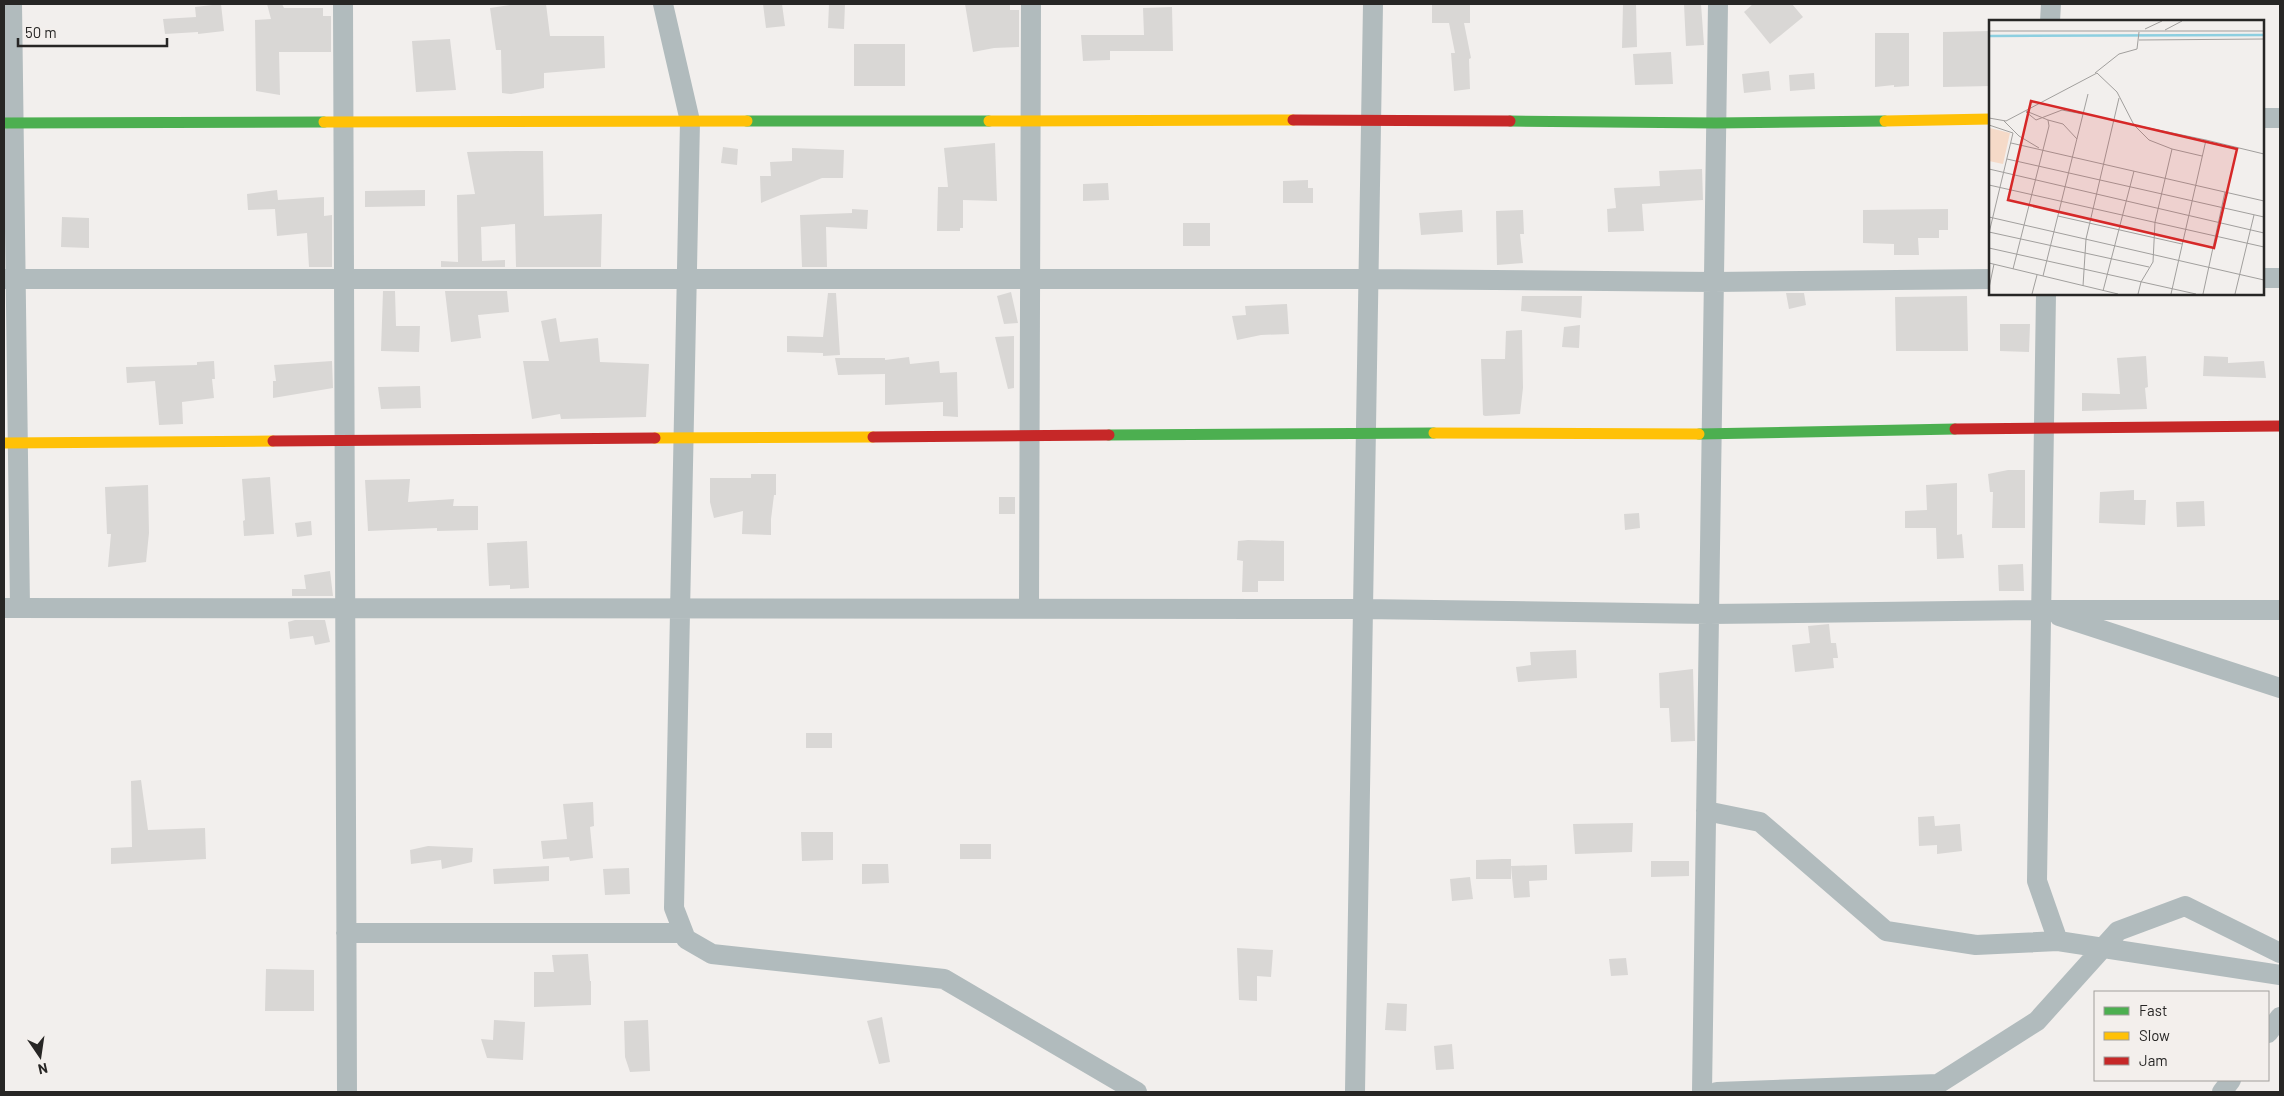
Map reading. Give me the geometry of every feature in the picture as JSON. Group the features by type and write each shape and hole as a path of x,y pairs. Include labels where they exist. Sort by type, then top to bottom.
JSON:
{"street":[{"path":"12,4 9,123 12,608 1363,609 1709,614 2041,610 2280,610"},
{"path":"343,4 347,1092"},
{"path":"663,4 690,121 685,279 674,908 686,939 712,954 944,979 1137,1092"},
{"path":"1029,609 1031,4"},
{"path":"1355,1092 1373,4"},
{"path":"1702,1092 1718,4"},
{"path":"2050,20 2051,4"},
{"path":"2264,118 2280,118"},
{"path":"9,123 1031,120 1716,123 1989,119"},
{"path":"2264,278 2280,278"},
{"path":"10,279 1369,279 1714,282 1989,279"},
{"path":"2046,295 2037,881 2058,941"},
{"path":"11,443 1366,433 1711,434 2280,426"},
{"path":"2041,610 2280,688"},
{"path":"1706,811 1760,822 1886,931 1976,945 2058,941 2280,975"},
{"path":"1717,1092 1938,1084 2037,1022 2118,931 2185,906 2280,953"},
{"path":"346,933 684,932"},
{"path":"2269,1032 2280,1017"},
{"path":"2222,1092 2231,1081"}],"building":[{"path":"221,4 224,31 198,34 198,32 165,34 163,19 196,17 195,7"},
{"path":"267,4 282,4 284,8 323,8 323,16 331,16 331,52 279,52 280,95 256,91 255,20 271,19"},
{"path":"517,4 546,4 550,36 604,36 605,68 544,73 544,88 511,94 502,93 501,50 496,50 490,8"},
{"path":"763,4 782,4 785,26 766,28"},
{"path":"829,4 845,4 844,29 828,28"},
{"path":"965,4 1010,4 1010,10 1019,10 1019,47 994,48 973,52"},
{"path":"1432,4 1470,4 1470,23 1464,23 1471,58 1469,59 1470,89 1454,91 1451,53 1455,53 1449,23 1432,23"},
{"path":"1623,4 1636,4 1637,47 1622,48"},
{"path":"1684,4 1701,4 1704,45 1686,46"},
{"path":"1753,4 1792,4 1803,17 1770,44 1744,12"},
{"path":"1172,7 1173,51 1110,51 1110,60 1083,61 1081,35 1144,35 1143,8"},
{"path":"1989,31 1989,86 1943,87 1943,32"},
{"path":"1875,33 1909,33 1909,86 1875,87"},
{"path":"450,39 456,90 416,92 412,41"},
{"path":"854,44 905,44 905,86 854,86"},
{"path":"1671,52 1673,84 1635,85 1633,54"},
{"path":"1769,71 1771,90 1744,93 1742,74"},
{"path":"1814,73 1815,89 1790,91 1789,75"},
{"path":"995,143 997,201 963,200 963,228 960,228 960,231 937,231 938,187 948,187 944,148"},
{"path":"723,147 738,149 737,165 721,163"},
{"path":"792,148 844,150 843,178 822,178 761,203 760,176 771,176 770,162 792,161"},
{"path":"543,151 544,216 602,214 601,267 516,267 515,224 481,227 482,261 505,260 505,267 441,267 441,261 458,262 457,195 475,194 467,152"},
{"path":"1702,169 1703,200 1642,204 1644,231 1608,232 1607,209 1616,208 1614,188 1660,186 1659,171"},
{"path":"1308,180 1308,188 1313,188 1313,203 1283,203 1283,181"},
{"path":"1108,183 1109,200 1083,201 1083,184"},
{"path":"277,190 278,200 324,197 324,216 332,215 332,267 309,267 307,233 277,236 275,209 248,210 247,194"},
{"path":"425,190 425,206 365,207 365,191"},
{"path":"852,209 868,210 867,229 826,227 827,267 802,267 800,215 852,213"},
{"path":"1948,209 1948,230 1939,230 1939,238 1918,238 1919,255 1894,255 1894,244 1863,243 1863,210"},
{"path":"1462,210 1463,232 1421,235 1419,213"},
{"path":"1523,210 1524,234 1520,234 1523,263 1497,265 1496,211"},
{"path":"62,217 89,218 89,248 61,247"},
{"path":"1183,223 1210,223 1210,246 1183,246"},
{"path":"383,291 395,291 396,326 420,326 419,352 381,351"},
{"path":"445,291 507,291 509,312 478,315 481,338 451,342"},
{"path":"1011,292 1018,323 1004,324 997,296"},
{"path":"828,293 836,293 840,355 823,356 823,353 787,352 787,336 823,337"},
{"path":"1786,293 1804,293 1806,305 1789,309"},
{"path":"1522,296 1582,296 1581,318 1521,311"},
{"path":"1967,296 1968,351 1896,351 1895,297"},
{"path":"1287,304 1289,334 1261,335 1237,340 1232,316 1246,315 1245,306"},
{"path":"556,318 560,342 598,338 600,362 649,364 646,417 561,419 560,414 532,419 523,361 549,361 541,321"},
{"path":"2000,324 2030,324 2029,352 2000,351"},
{"path":"1580,325 1579,348 1562,347 1564,327"},
{"path":"1522,330 1523,388 1520,414 1485,416 1483,415 1481,359 1505,359 1506,331"},
{"path":"1014,336 1014,388 1008,389 995,337"},
{"path":"2146,356 2148,387 2145,388 2147,409 2082,411 2082,393 2120,394 2117,358"},
{"path":"2204,356 2228,357 2228,363 2264,361 2266,378 2203,376"},
{"path":"909,357 910,364 939,361 940,373 957,372 958,417 943,416 943,402 885,405 885,374 838,375 835,358 885,358 885,360"},
{"path":"214,361 215,379 212,379 214,398 182,402 183,424 159,425 155,381 127,383 126,367 197,365 197,362"},
{"path":"332,361 333,388 273,398 273,381 276,381 274,365"},
{"path":"420,386 421,408 381,409 378,387"},
{"path":"2008,470 2025,470 2025,528 1992,528 1993,492 1990,492 1988,474"},
{"path":"751,474 776,474 776,495 774,495 771,519 771,535 742,534 743,511 714,518 710,502 710,478 751,478"},
{"path":"270,477 274,534 244,536 243,521 245,520 242,479"},
{"path":"410,479 408,502 454,499 453,506 478,506 478,530 437,531 437,528 368,531 365,480"},
{"path":"1957,483 1957,535 1962,534 1964,558 1937,559 1936,528 1905,528 1905,511 1927,510 1926,485"},
{"path":"148,485 149,533 146,562 108,567 111,534 107,534 105,487"},
{"path":"2134,490 2134,500 2146,500 2145,525 2099,523 2100,492"},
{"path":"999,497 1015,497 1015,514 999,514"},
{"path":"2204,501 2205,526 2177,527 2176,502"},
{"path":"1639,513 1640,528 1625,530 1624,514"},
{"path":"311,521 312,535 297,537 295,523"},
{"path":"527,541 529,588 510,589 510,585 489,586 487,543"},
{"path":"1238,541 1284,541 1284,581 1258,581 1258,592 1242,592 1243,561 1237,560"},
{"path":"2023,564 2024,591 1999,591 1998,565"},
{"path":"330,571 333,596 292,596 292,589 306,589 304,575"},
{"path":"295,620 325,620 330,642 315,645 313,636 290,639 288,622"},
{"path":"1829,624 1831,643 1836,643 1838,658 1833,658 1834,668 1795,672 1792,645 1810,643 1808,626"},
{"path":"1576,650 1577,678 1518,682 1516,667 1531,665 1530,652"},
{"path":"1693,669 1695,741 1671,742 1669,708 1660,708 1659,673"},
{"path":"806,733 832,733 832,748 806,748"},
{"path":"141,780 148,830 205,828 206,859 111,864 111,848 132,847 131,781"},
{"path":"593,802 594,826 590,827 593,858 570,861 569,857 543,859 541,841 567,839 563,804"},
{"path":"1934,816 1935,826 1960,824 1962,851 1937,854 1937,845 1919,846 1918,817"},
{"path":"1633,823 1632,852 1575,854 1573,824"},
{"path":"801,832 833,832 833,860 802,861"},
{"path":"960,844 991,844 991,859 960,859"},
{"path":"428,846 473,848 472,862 442,869 441,860 411,864 410,850"},
{"path":"1511,859 1511,879 1476,879 1476,860"},
{"path":"1651,861 1689,861 1689,876 1651,877"},
{"path":"862,864 888,864 889,883 862,884"},
{"path":"1547,865 1547,880 1529,881 1530,897 1514,898 1511,866"},
{"path":"549,866 549,881 494,884 493,869"},
{"path":"629,868 630,894 605,895 603,869"},
{"path":"1470,877 1473,899 1452,901 1450,879"},
{"path":"1237,948 1273,950 1271,977 1257,976 1257,1001 1239,1000"},
{"path":"588,954 591,1005 534,1007 534,972 554,972 552,955"},
{"path":"1626,958 1628,975 1611,976 1609,959"},
{"path":"266,969 314,970 314,1011 265,1011"},
{"path":"1387,1003 1407,1004 1406,1031 1385,1030"},
{"path":"882,1017 890,1062 879,1064 867,1021"},
{"path":"494,1020 525,1022 523,1060 487,1058 481,1039 493,1040"},
{"path":"648,1020 650,1071 630,1072 625,1057 624,1021"},
{"path":"1452,1044 1454,1069 1436,1070 1434,1046"}],"traffic: fast":[{"path":"747,121 989,121"},
{"path":"1510,121 1716,123 1885,121"},
{"path":"4,123 324,122"},
{"path":"1699,434 1955,429"},
{"path":"1109,435 1434,433"}],"traffic: slow":[{"path":"1885,121 1989,119"},
{"path":"989,121 1293,120"},
{"path":"324,122 747,121"},
{"path":"1434,433 1699,434"},
{"path":"655,438 873,437"},
{"path":"4,443 273,441"}],"traffic: jam":[{"path":"1293,120 1510,121"},
{"path":"1955,429 2280,426"},
{"path":"873,437 1109,435"},
{"path":"273,441 655,438"}]}
